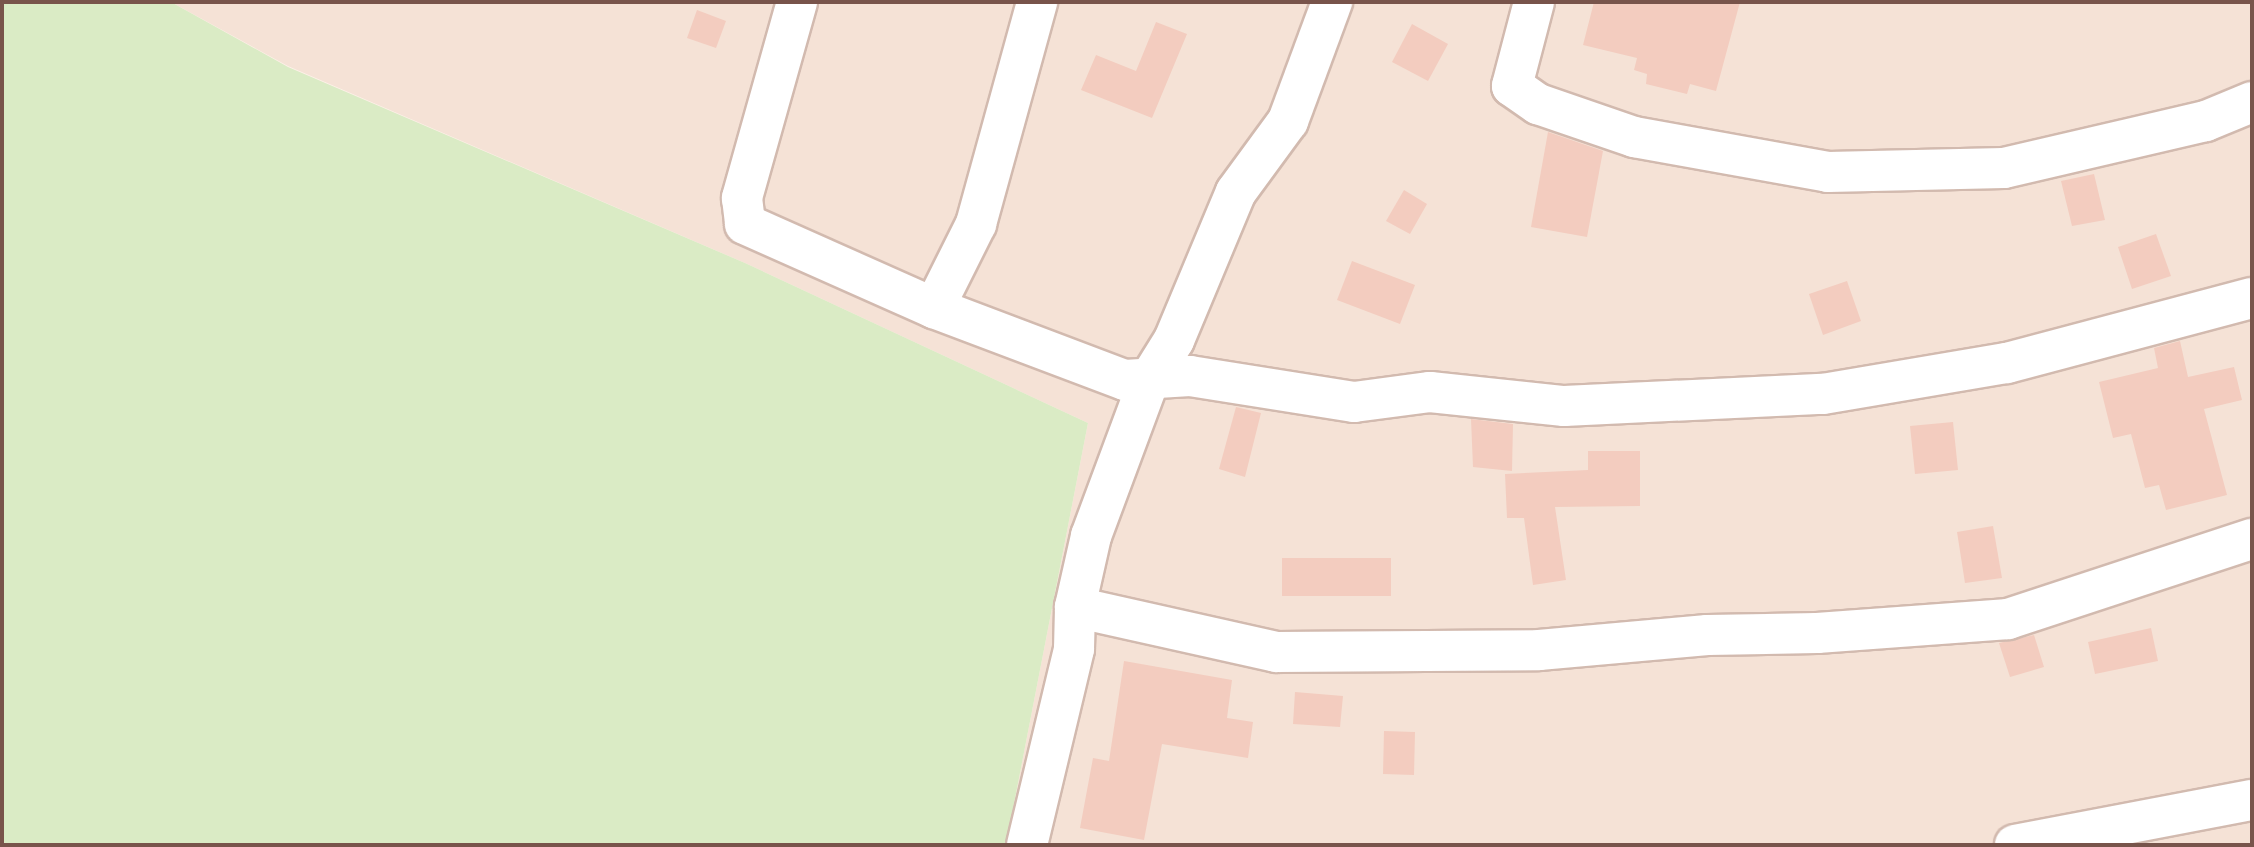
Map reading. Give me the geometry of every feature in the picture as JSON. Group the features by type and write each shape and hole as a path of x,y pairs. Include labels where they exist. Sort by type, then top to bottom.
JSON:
{"street":[{"path":"797,2 742,198 745,224 934,308 1125,380 1190,376 1354,402 1430,392 1564,406 1823,394 2007,363 2252,298"},
{"path":"934,308 976,224 1037,2"},
{"path":"1027,845 1074,649 1075,607 1091,536 1149,380 1174,340 1236,192 1288,121 1332,2"},
{"path":"1534,2 1512,86 1538,104 1634,137 1828,172 2004,168 2206,121 2252,102"},
{"path":"1075,607 1276,652 1539,650 1707,635 1817,633 2008,619 2252,539"},
{"path":"2015,845 2252,800"}],"shaded area":[{"path":"171,2 2252,2 2252,845 1006,845 1088,423 745,263 288,66"}],"green space":[{"path":"2,2 171,2 288,67 745,263 1088,423 1006,845 2,845"}],"building":[{"path":"1594,2 1740,2 1716,91 1690,84 1687,94 1646,84 1647,74 1634,70 1637,58 1583,45"},
{"path":"697,10 726,21 716,48 687,38"},
{"path":"1156,22 1187,34 1152,118 1081,90 1096,55 1136,71"},
{"path":"1412,24 1448,44 1428,81 1392,62"},
{"path":"1548,132 1603,151 1587,237 1531,227"},
{"path":"2094,174 2105,220 2072,226 2061,181"},
{"path":"1404,190 1427,204 1410,234 1386,221"},
{"path":"2156,234 2171,276 2132,289 2118,247"},
{"path":"1352,261 1415,285 1400,324 1337,300"},
{"path":"1847,281 1861,321 1823,335 1809,294"},
{"path":"2180,341 2188,377 2234,367 2242,400 2204,409 2227,495 2166,510 2159,485 2145,488 2131,434 2113,438 2099,382 2158,368 2154,348"},
{"path":"1236,407 1261,413 1245,477 1219,469"},
{"path":"1471,419 1513,424 1512,471 1473,467"},
{"path":"1953,422 1958,470 1915,474 1910,426"},
{"path":"1588,451 1640,451 1640,506 1555,507 1566,580 1533,585 1524,518 1507,518 1505,474 1588,470"},
{"path":"1993,526 2002,578 1965,583 1957,532"},
{"path":"1282,558 1391,558 1391,596 1282,596"},
{"path":"2151,628 2158,661 2095,674 2088,642"},
{"path":"2034,635 2044,667 2010,677 1999,643"},
{"path":"1124,661 1232,680 1227,718 1253,722 1248,758 1162,744 1144,840 1080,828 1093,758 1109,761"},
{"path":"1295,692 1343,696 1340,727 1293,724"},
{"path":"1384,731 1415,732 1414,775 1383,774"}]}
